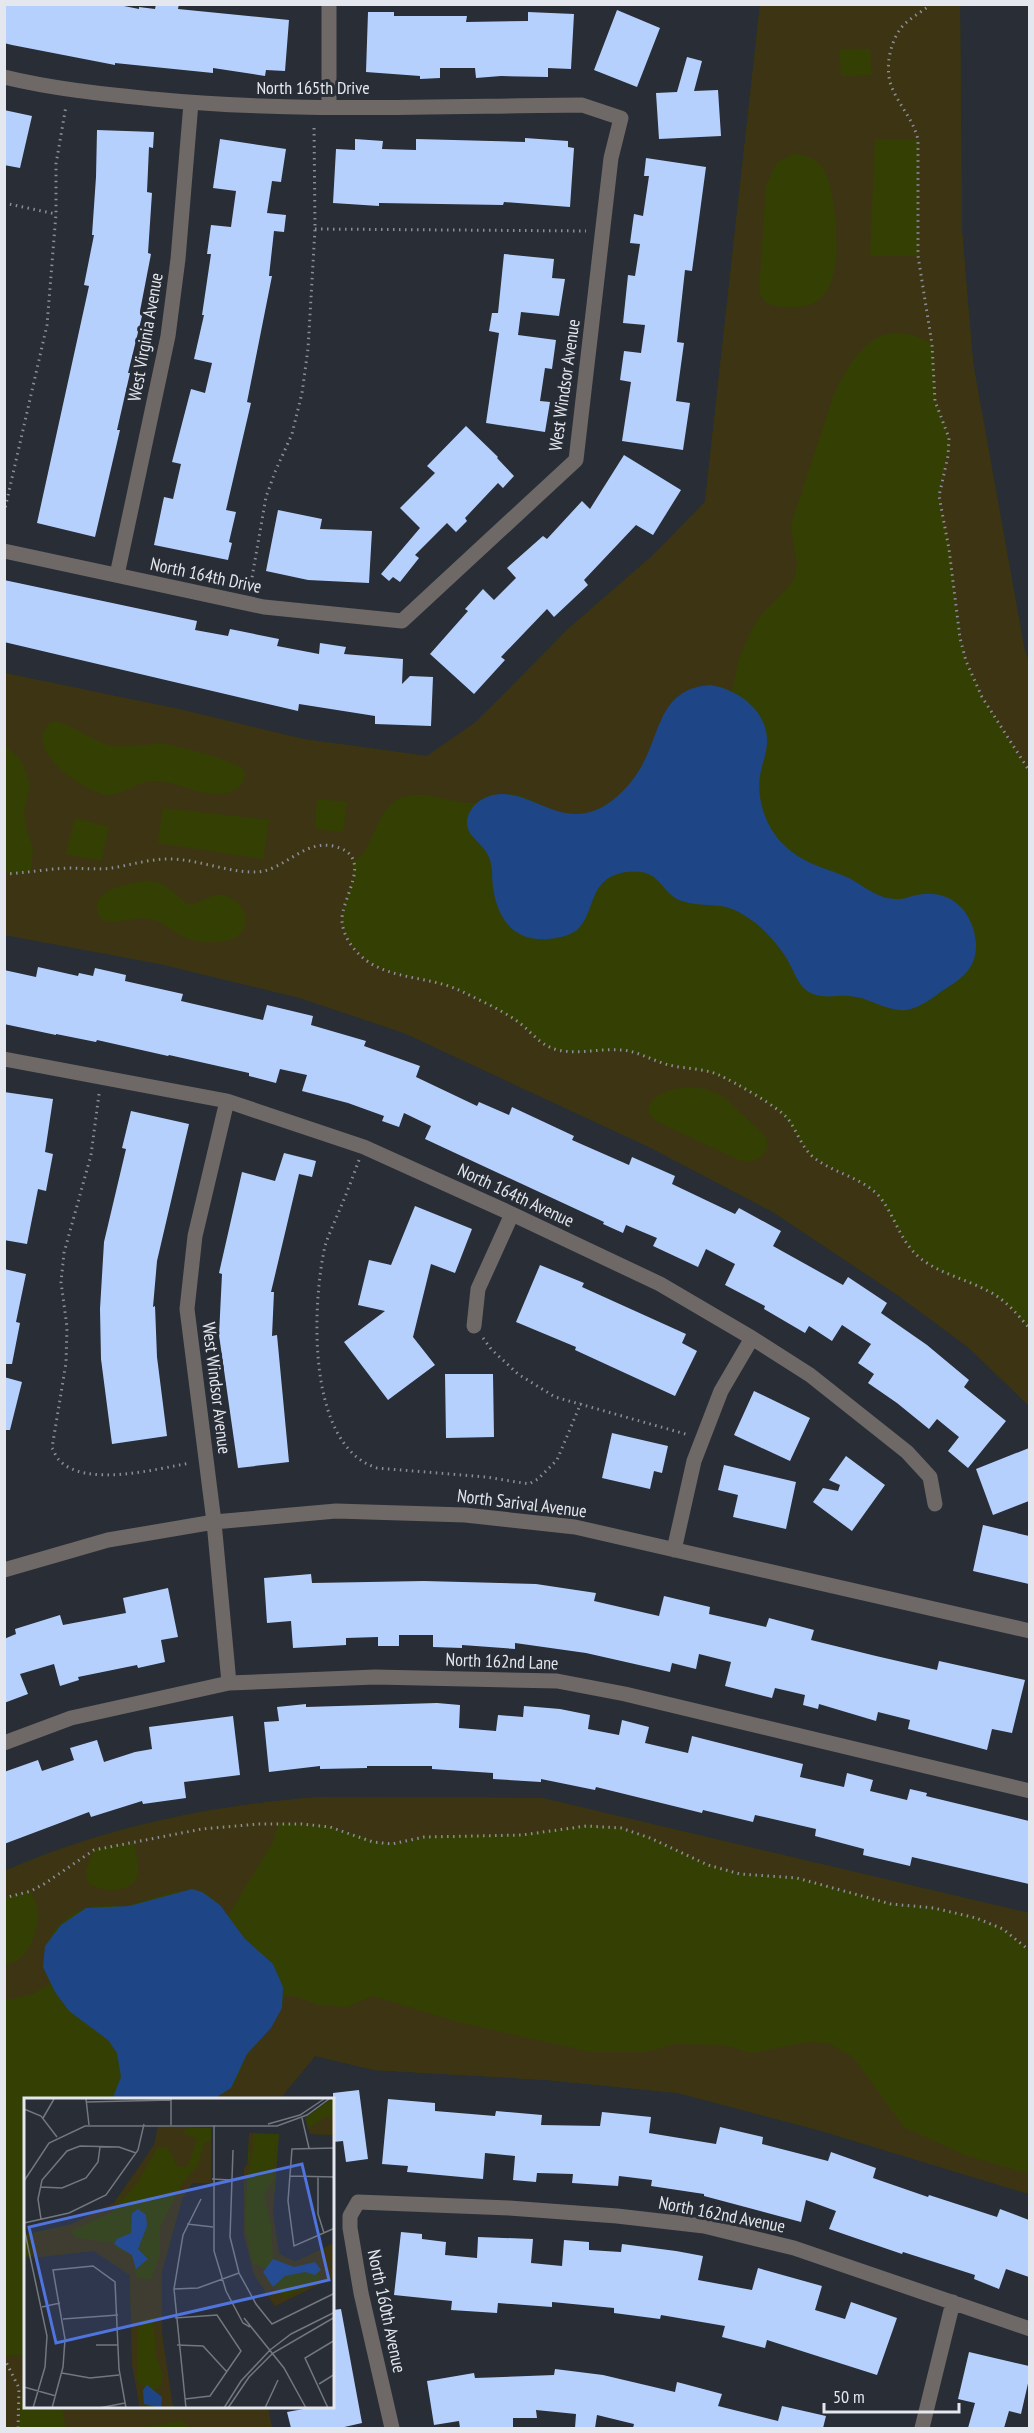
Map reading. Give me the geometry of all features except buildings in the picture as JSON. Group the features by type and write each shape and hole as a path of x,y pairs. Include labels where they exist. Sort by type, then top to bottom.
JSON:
{"street":[{"path":"321,107 329,4"},
{"name":"North 165th Drive","path":"4,77 69,89 191,103 321,107 582,105 621,118"},
{"name":"West Virginia Avenue","path":"117,575 168,336 191,103"},
{"name":"West Windsor Avenue","path":"402,621 576,460 611,158 621,118"},
{"name":"North 164th Drive","path":"4,551 264,608 402,621"},
{"name":"North 164th Avenue","path":"4,1059 227,1101 364,1147 660,1284 810,1375 907,1452 930,1477 935,1504"},
{"name":"West Windsor Avenue","path":"227,1101 195,1236 187,1309 214,1522 229,1683"},
{"path":"474,1326 478,1289 512,1214"},
{"path":"674,1550 694,1461 702,1439 721,1391 752,1338"},
{"name":"North Sarival Avenue","path":"4,1570 108,1540 214,1522 336,1511 465,1515 575,1527 1029,1631"},
{"name":"North 162nd Lane","path":"4,1743 71,1718 229,1683 375,1677 557,1680 625,1694 1029,1791"},
{"name":"North 162nd Avenue","path":"358,2202 521,2209 640,2218 704,2226 794,2248 1029,2329"},
{"name":"North 160th Avenue","path":"358,2202 350,2216 350,2228 361,2293 393,2428"},
{"path":"922,2428 953,2302"}],"path":[{"path":"931,4 901,28 892,47 888,67 892,89 913,124 918,140 918,256 932,344 935,401 946,429 949,447 940,485 940,506 949,549 960,638 966,661 994,720 1029,772"},
{"path":"4,513 47,325 56,214 56,164 69,89"},
{"path":"247,604 267,497 292,434 302,393 308,349 321,107"},
{"path":"4,203 56,214"},
{"path":"315,229 603,233"},
{"path":"4,874 64,868 110,868 172,859 257,872 275,866 314,846 340,848 351,858 355,869 342,924 351,945 369,962 393,973 433,981 460,990 514,1020 550,1048 575,1053 622,1050 669,1065 710,1072 725,1078 781,1112 812,1156 859,1181 877,1194 884,1202 904,1241 923,1261 940,1271 990,1292 1011,1307 1029,1329"},
{"path":"101,1077 91,1155 64,1253 61,1282 67,1327 66,1363 52,1448 58,1460 69,1468 88,1474 131,1473 206,1460"},
{"path":"364,1147 326,1244 321,1269 316,1323 318,1360 327,1403 337,1432 351,1454 364,1464 377,1468 486,1477 529,1484 538,1479 557,1460 581,1403"},
{"path":"474,1326 491,1349 518,1374 555,1397 702,1439"},
{"path":"4,1898 31,1891 94,1850 202,1829 260,1824 302,1824 330,1827 373,1842 392,1844 424,1837 522,1835 586,1826 621,1828 650,1838 708,1865 740,1874 797,1878 891,1904 934,1908 967,1916 1003,1929 1029,1951"},
{"path":"4,2358 21,2397 18,2428"}],"green space":[{"path":"760,5 960,5 962,231 973,363 1024,647 1030,666 1029,1406 969,1348 899,1296 773,1212 649,1147 404,1033 300,998 160,964 5,935 4,673 183,710 303,739 427,756 476,722 568,629 652,556 705,502"},
{"path":"320,1797 542,1798 1029,1913 1029,2194 818,2130 678,2093 547,2080 374,2070 315,2056 281,2098 24,2098 24,2409 268,2409 272,2428 5,2428 4,1871 81,1842 159,1820 279,1801"}],"sand":[{"path":"760,5 960,5 962,231 973,363 1029,666 1029,772 982,697 966,661 960,638 949,549 940,506 940,485 949,446 946,429 935,401 932,344 914,336 898,333 884,335 872,341 861,351 851,363 834,394 791,525 797,564 795,576 753,627 739,659 732,691 721,686 648,756 638,773 619,794 606,805 590,812 573,815 564,813 525,797 509,794 485,798 473,803 428,795 410,795 401,798 385,812 367,848 353,862 355,877 344,908 342,924 351,945 369,962 393,973 433,981 460,990 515,1020 550,1048 575,1053 622,1050 669,1065 710,1072 731,1081 781,1111 811,1156 859,1181 877,1194 912,1251 940,1271 990,1292 1011,1307 1029,1329 1029,1406 969,1348 899,1296 773,1212 649,1147 404,1033 300,998 160,964 5,935 5,874 31,872 33,847 26,828 24,812 30,785 19,758 5,746 5,673 183,710 303,739 427,756 476,722 568,629 652,556 705,502","holes":["870,49 871,75 841,76 840,50","875,139 918,140 918,256 870,256","793,154 806,156 818,162 829,182 835,215 834,270 824,295 807,306 773,305 764,300 759,293 766,186 776,163","55,721 99,742 113,746 162,744 192,750 236,765 243,769 245,774 243,783 233,791 222,794 211,794 175,784 152,781 108,795 86,787 72,779 60,768 50,757 44,745 43,734 50,723","317,799 347,802 343,832 315,829","163,808 269,820 263,859 158,843","75,818 109,827 101,861 66,854","151,881 163,884 187,904 217,895 231,898 242,909 245,916 243,930 229,940 197,941 151,919 111,921 100,918 97,908 99,900 112,889","686,1087 706,1089 723,1096 766,1137 765,1153 752,1161 741,1161 658,1122 649,1115 649,1108 651,1102 660,1094"]},
{"path":"320,1797 542,1798 1029,1913 1029,1951 1003,1929 976,1918 934,1908 891,1904 797,1878 740,1874 708,1865 650,1838 621,1828 586,1826 522,1835 424,1837 405,1842 381,1843 330,1827 279,1823 273,1842 228,1916 209,1896 193,1891 175,1892 128,1905 96,1906 78,1911 58,1926 46,1947 45,1972 50,1984 32,1994 5,2001 5,1964 20,1958 31,1944 36,1926 37,1907 31,1891 5,1898 5,1871 81,1842 159,1820 279,1801","holes":["134,1843 138,1872 131,1884 118,1890 102,1889 89,1884 86,1871 94,1850"]},
{"path":"284,1995 295,1996 319,2005 346,2007 373,1996 458,2022 591,2052 646,2052 675,2044 725,2045 750,2053 808,2042 828,2043 853,2057 904,2127 965,2155 1029,2174 1029,2194 818,2130 678,2093 547,2080 374,2070 315,2056 281,2098 215,2098 234,2084 248,2054 274,2022 282,2006"},
{"path":"5,2355 24,2355 24,2396 21,2397 18,2428 5,2428"},
{"path":"62,2409 268,2409 272,2428 190,2428 181,2421 140,2428 66,2428"}],"water":[{"path":"710,685 721,687 741,697 757,711 762,721 767,742 759,791 763,811 777,838 804,860 849,878 881,896 899,899 917,895 940,895 958,904 970,921 976,943 974,959 963,976 927,1002 906,1010 892,1009 856,997 816,995 803,987 782,951 753,921 726,907 693,904 675,898 654,877 639,872 614,875 605,881 594,896 583,923 577,930 567,935 549,939 534,939 512,929 504,920 495,897 491,861 467,827 468,817 474,806 490,796 503,794 527,799 564,813 586,813 603,807 618,796 636,775 669,706 679,696 692,689"},
{"path":"192,1889 202,1892 220,1905 245,1939 273,1964 283,1987 282,2008 271,2028 247,2054 231,2088 215,2098 113,2098 121,2077 117,2053 108,2040 69,2011 55,1992 43,1967 45,1946 61,1925 86,1908 129,1906"}]}
